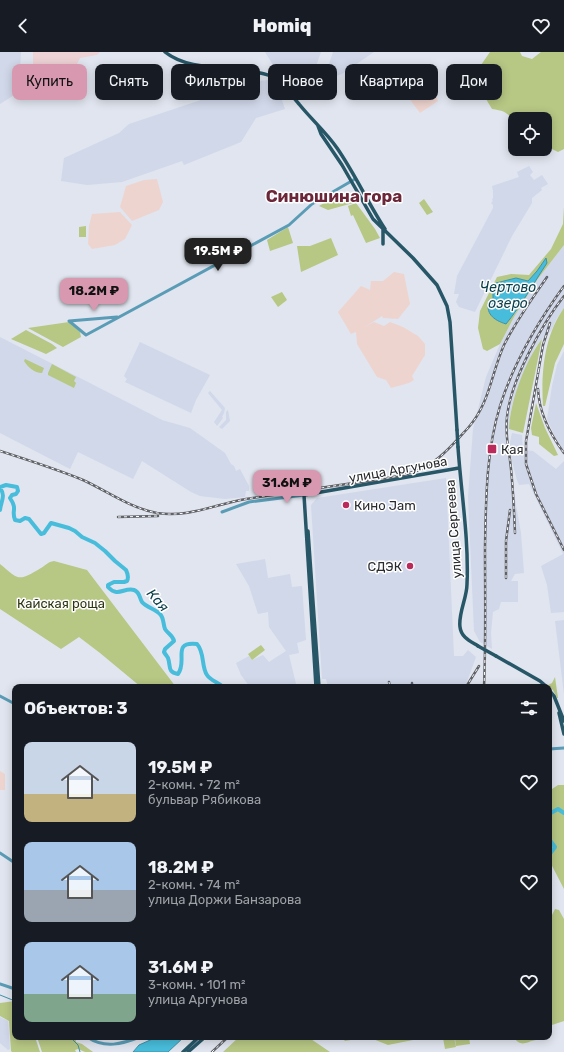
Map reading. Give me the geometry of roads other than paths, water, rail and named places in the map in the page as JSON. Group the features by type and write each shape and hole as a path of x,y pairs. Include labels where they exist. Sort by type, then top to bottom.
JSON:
{"main road":[{"path":"165,52 186,63 258,73 271,76 281,83 318,126 325,140 388,233"},
{"path":"353,180 373,219 383,230 388,233"},
{"path":"383,230 383,244"},
{"name":"улица Сергеева","path":"388,233 437,285 447,306 450,322 466,556 467,584 461,617 460,627 462,634 478,646 544,684"},
{"name":"улица Аргунова","path":"304,495 460,468"},
{"path":"304,495 316,684"},
{"path":"306,522 309,543 319,684"},
{"path":"552,695 564,721"},
{"path":"557,704 564,734"},
{"path":"183,1052 196,1040"},
{"path":"188,1052 202,1040"}],"street":[{"path":"119,317 69,321 86,335 289,225 312,204 353,180"},
{"name":"улица Аргунова","path":"222,512 248,502 304,495"},
{"path":"0,696 12,702"},
{"path":"552,749 564,748"},
{"path":"0,853 12,861"},
{"path":"0,984 12,988"},
{"path":"94,1040 108,1045 120,1044 131,1040"}],"water":[{"name":"Чертово озеро","path":"546,258 547,263 506,324 494,318 489,312 488,305 489,300 493,299 493,292 496,283 516,278 528,281"},
{"path":"150,1040 181,1040 168,1052 133,1052 139,1045"}],"waterway":[{"name":"Кая","path":"0,487 6,485 17,487 18,491 10,498 14,505 15,520 20,521 25,518 29,519 41,534 44,533 51,523 69,528 82,537 95,543 105,551 126,570 128,576 127,581 114,582 108,585 108,587 115,592 130,589 136,591 144,604 158,612 163,619 165,629 173,637 174,641 165,649 164,652 168,658 172,672 178,674 181,669 182,649 184,646 189,644 197,644 201,651 204,668 207,675 210,679 219,684"},
{"name":"Кая","path":"0,488 3,494 0,510"},
{"name":"Кая","path":"552,812 558,809 564,813"},
{"name":"Кая","path":"552,843 555,847 552,851"},
{"path":"0,995 12,1000"},
{"path":"73,1040 78,1045 80,1052"}],"railway":[{"path":"0,451 83,480 119,499 147,511 168,514 180,514 246,499 384,479 408,474 429,465 441,456 468,428 481,409 486,398 504,345 519,319 547,277"},
{"path":"484,684 486,511 489,458 495,423 519,358 545,314 564,286"},
{"path":"515,533 512,478 506,423 509,403 528,354 546,322 564,296"},
{"path":"538,373 543,345 550,323"},
{"path":"539,368 526,441 526,464 536,494 564,550"},
{"path":"538,389 546,423 564,453"},
{"path":"506,578 506,541 510,510"},
{"path":"118,517 158,516"},
{"path":"468,684 479,666"},
{"path":"212,1052 225,1040"}],"place":[{"name":"Кая","path":"492,449"},
{"name":"Кино Jam","path":"346,505"},
{"name":"СДЭК","path":"410,566"}],"district":[{"name":"Синюшина гора","path":"334,196"}],"park label":[{"name":"Кайская роща","path":"61,603"}]}
